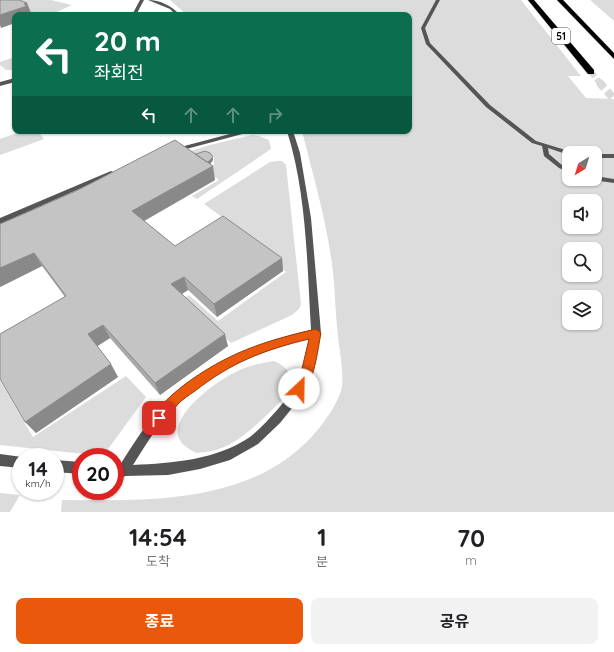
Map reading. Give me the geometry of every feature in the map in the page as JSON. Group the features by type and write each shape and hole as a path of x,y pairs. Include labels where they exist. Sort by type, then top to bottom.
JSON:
{"highway":[{"name":"51","path":"531,0 591,72"},
{"name":"51","path":"560,0 614,57"}],"lane":[{"path":"136,12 142,0"},
{"path":"150,0 171,8 175,12"},
{"path":"438,0 424,28 428,43 488,106 534,142 562,151"},
{"path":"0,84 12,81"},
{"path":"171,152 237,134"},
{"path":"124,471 168,469 226,456 254,440 276,419 293,399 306,379 316,333 306,218 297,153 291,134"},
{"path":"545,146 546,155 562,168"},
{"path":"602,156 614,156"},
{"path":"0,221 119,170"},
{"path":"602,179 614,181"},
{"path":"124,464 174,400 209,373 244,354 276,343 316,333"},
{"path":"0,460 12,461"}],"shaded area":[{"path":"0,0 51,0 72,5 57,12 29,12"},
{"path":"170,0 521,0 581,76 568,76 586,98 614,99 614,512 61,512 62,500 131,500 166,498 201,493 235,485 266,471 295,453 320,427 337,401 342,385 333,272 326,230 303,134 412,134 412,12 184,12"},
{"path":"590,0 614,0 614,21"},
{"path":"12,58 12,70 6,70 0,65 0,62"},
{"path":"14,134 40,134 44,139 0,155 0,139"},
{"path":"252,135 269,140 271,149 197,199 192,196 219,180 204,169 214,165 214,157 206,155 181,154"},
{"path":"282,161 286,165 301,304 299,309 292,315 231,343 184,298 189,295 218,321 286,272 225,226 229,222 204,204 270,162"},
{"path":"274,361 285,367 288,371 290,375 289,390 286,396 257,424 232,443 214,450 197,453 182,443 178,435 178,426 188,408 196,400 223,379 235,372 251,366"},
{"path":"126,376 146,397 109,448 72,448 72,453 64,452 64,448 28,448 0,445 0,381 33,437"},
{"path":"0,493 12,494 12,500 17,500 10,512 0,512"}],"building":[{"path":"0,0 19,0 27,3 24,4 27,6 0,15"},
{"path":"175,140 213,166 132,211 175,246 223,216 282,258 214,304 184,277 171,284 225,334 155,383 103,325 88,334 111,364 25,422 0,379 0,334 66,296 34,253 0,268 0,224 78,190"},
{"path":"205,151 210,153 213,157 208,162 195,154"}],"tunnel":[{"path":"591,72 600,83"},
{"path":"599,82 614,99"}],"route":[{"path":"159,418 174,400 209,373 244,354 276,343 316,333 306,379 299,389"}]}
